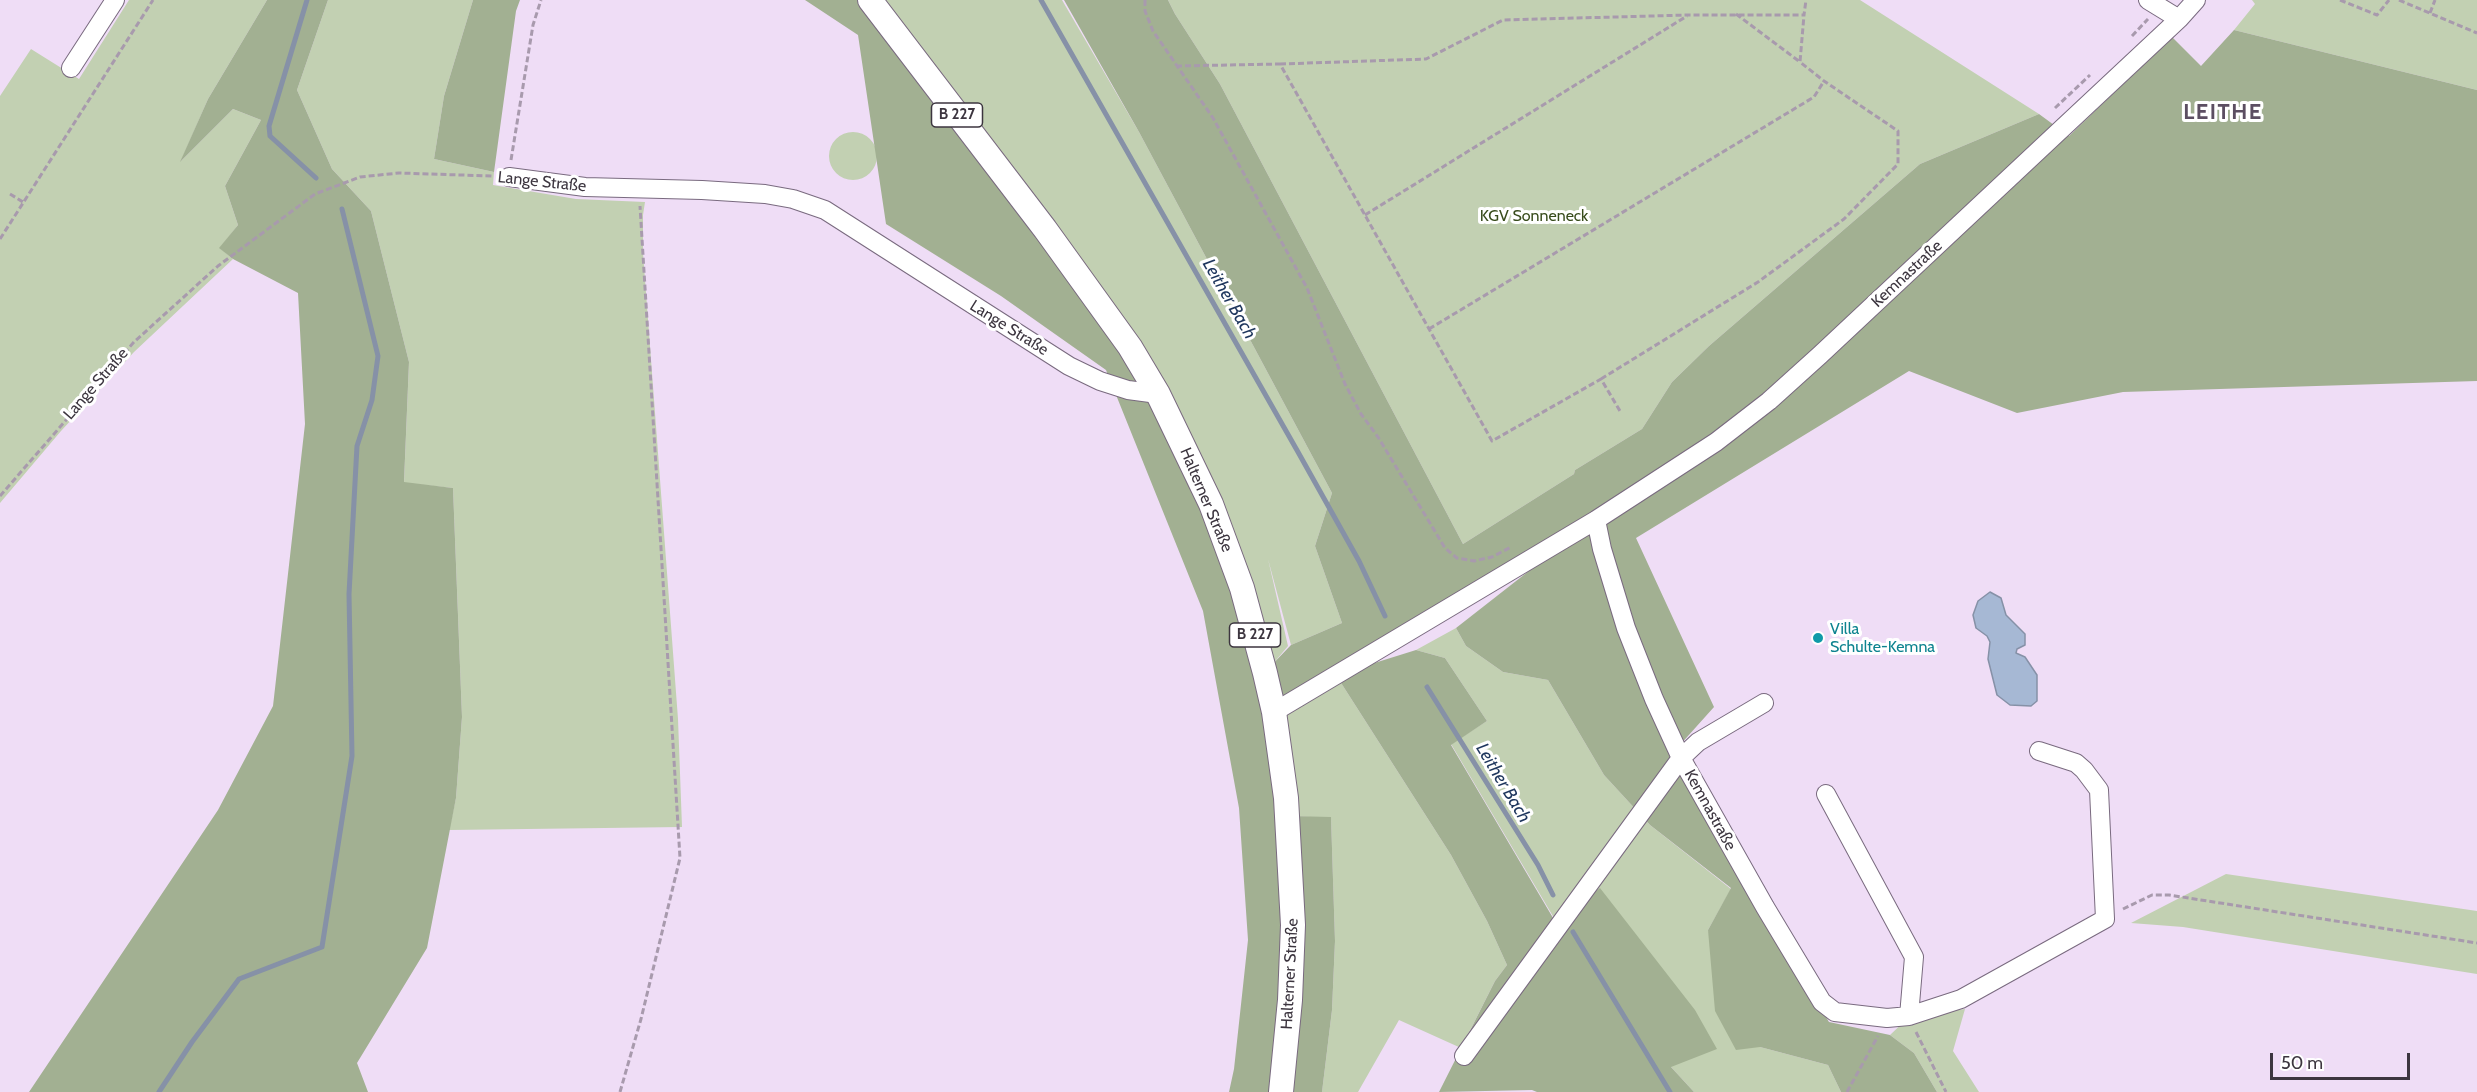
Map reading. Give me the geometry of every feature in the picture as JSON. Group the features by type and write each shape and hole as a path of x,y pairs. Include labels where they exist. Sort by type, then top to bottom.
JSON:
{"main road":[{"name":"Halterner Straße","path":"870,0 1058,247 1130,347 1158,394 1211,504 1234,567 1265,673 1274,712 1286,798 1293,925 1289,1010 1281,1092"}],"street":[{"path":"70,68 115,0"},
{"name":"Kemnastraße","path":"1274,712 1596,520 1716,442 1769,401 2179,19 2196,0"},
{"path":"2154,4 2179,19"},
{"name":"Lange Straße","path":"509,177 585,187 702,190 765,194 793,199 825,210 1069,366 1100,381 1128,390 1158,394"},
{"name":"Kemnastraße","path":"1596,520 1602,549 1626,628 1654,699 1681,758 1765,907 1822,1002 1835,1012 1887,1018 1909,1016 1961,999 2105,919"},
{"path":"1464,1056 1681,758 1698,742 1764,703"},
{"path":"2039,751 2076,763 2099,790 2105,919"},
{"path":"1826,794 1914,957 1909,1016"}],"path":[{"path":"0,239 153,0"},
{"path":"509,177 533,25 541,0"},
{"path":"1145,0 1145,11 1154,30 1213,118 1307,288 1345,384 1361,414 1378,437 1445,548 1457,558 1474,561 1492,557 1519,543"},
{"path":"1800,62 1806,0"},
{"path":"2340,0 2378,15 2389,0"},
{"path":"2399,0 2477,33"},
{"path":"2430,13 2435,0"},
{"path":"2130,38 2154,4"},
{"path":"1176,66 1426,59 1503,20 1736,14 1804,15"},
{"path":"1280,64 1492,441 1601,379 1758,282 1844,219 1898,164 1898,130 1824,81 1736,14"},
{"path":"1365,215 1689,15"},
{"path":"2049,113 2092,74"},
{"path":"1429,329 1814,97 1824,81"},
{"name":"Lange Straße","path":"0,496 134,342 218,266 315,194 360,177 399,173 509,177"},
{"path":"620,1092 641,1019 680,858 642,264 641,189"},
{"path":"10,194 23,202"},
{"path":"1601,379 1620,411"},
{"path":"2105,919 2146,897 2169,896 2477,943"},
{"path":"1909,1016 1946,1092"},
{"path":"1847,1092 1887,1018"}],"green space":[{"path":"129,0 267,0 208,99 181,161 233,109 261,120 225,186 238,225 220,248 233,259 134,352 61,431 0,503 0,96 31,49 79,79"},
{"path":"267,0 328,0 297,90 332,169 371,211 409,362 404,482 453,488 462,717 456,798 427,948 357,1063 368,1092 29,1092 218,810 273,706 305,424 298,293 233,259 219,248 238,225 225,186 261,120 233,109 180,162 208,99"},
{"path":"328,0 473,0 444,96 434,159 494,172 493,185 576,199 645,202 643,253 678,719 682,827 449,830 456,798 462,717 453,488 404,483 409,362 371,211 332,169 297,90"},
{"path":"473,0 520,0 516,11 494,172 434,159 444,96"},
{"path":"805,0 864,0 1128,347 1210,504 1290,816 1331,817 1335,941 1332,1010 1322,1092 1229,1092 1234,1069 1248,940 1239,808 1203,611 1106,370 1001,296 886,224 858,35"},
{"path":"874,0 1062,0 1139,132 1332,493 1315,546 1342,623 1291,645 1268,559 1288,646 1267,671 1244,587"},
{"path":"1064,0 1168,0 1220,84 1463,544 1642,429 1672,382 1709,346 1920,164 2039,114 2069,136 2172,37 2201,66 2234,30 2477,90 2477,381 2123,392 2017,413 1909,371 1636,538 1714,707 1670,756 1829,1022 1890,1035 1914,1053 1937,1092 1841,1092 1828,1065 1760,1047 1736,1050 1715,1011 1708,930 1731,888 1650,825 1604,775 1548,680 1503,672 1466,646 1456,628 1580,531 1275,710 1266,671 1291,645 1342,623 1315,546 1332,493 1139,132"},
{"name":"KGV Sonneneck","path":"1168,0 1860,0 2039,114 1920,164 1709,346 1672,382 1642,429 1463,544 1220,84"},
{"path":"2252,0 2477,0 2477,90 2234,30 2255,4"},
{"path":"853,132 870,139 877,156 870,173 853,180 836,173 829,156 836,139"},
{"path":"1456,628 1466,646 1503,672 1548,680 1604,775 1650,825 1731,889 1708,930 1760,1047 1828,1065 1841,1092 1694,1092 1671,1067 1557,923 1451,744 1487,721 1445,658 1416,650"},
{"path":"1416,650 1445,658 1487,721 1451,745 1556,923 1600,888 1695,1010 1717,1049 1671,1067 1694,1092 1537,1092 1532,1090 1439,1092 1495,981 1507,965 1487,921 1451,855 1336,675"},
{"path":"1336,675 1451,855 1487,921 1507,965 1495,981 1461,1048 1399,1020 1358,1092 1322,1092 1332,1010 1335,941 1331,818 1290,816 1276,712"},
{"path":"2226,874 2477,911 2477,974 2183,927 2131,923"},
{"path":"1965,1009 1953,1051 1979,1092 1937,1092 1914,1053 1890,1035 1910,1016"}],"water":[{"path":"1990,592 2001,598 2006,615 2025,634 2025,645 2017,649 2016,653 2025,657 2037,675 2037,701 2031,706 2010,705 1997,695 1988,659 1990,642 1987,636 1976,628 1973,615 1978,601"}],"waterway":[{"path":"307,0 269,126 270,136 316,178"},
{"name":"Leither Bach","path":"1041,0 1359,561 1385,616"},
{"path":"159,1092 192,1042 239,979 322,947 352,756 349,594 357,446 372,400 378,356 342,209"},
{"name":"Leither Bach","path":"1427,687 1538,865 1553,895"},
{"name":"Leither Bach","path":"1573,932 1670,1092"}],"place":[{"name":"Villa Schulte-Kemna","path":"1818,638"}],"district":[{"name":"LEITHE","path":"2223,113"}]}
